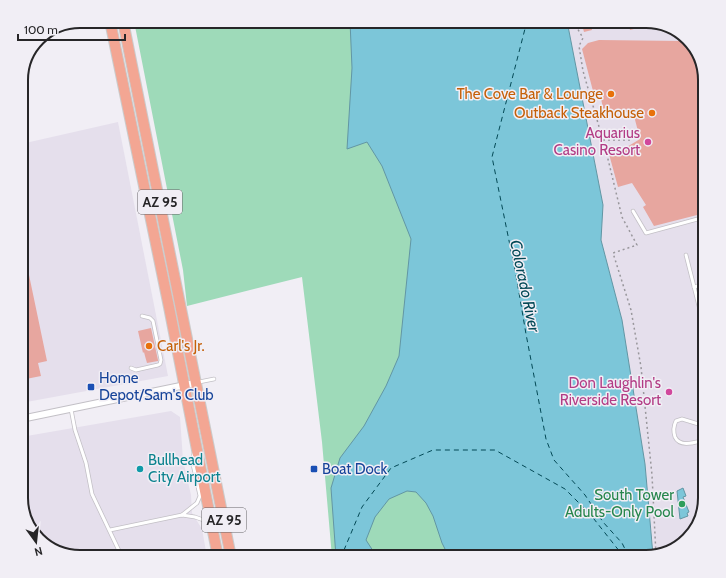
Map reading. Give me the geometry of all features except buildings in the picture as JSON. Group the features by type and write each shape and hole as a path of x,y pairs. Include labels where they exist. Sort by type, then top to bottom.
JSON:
{"highway":[{"name":"AZ 95","path":"111,28 217,550"},
{"name":"AZ 95","path":"124,28 230,550"}],"street":[{"path":"28,418 195,383"}],"lane":[{"path":"633,211 646,233 698,219"},
{"path":"686,255 698,303"},
{"path":"694,287 698,286"},
{"path":"132,368 136,370 158,365 160,364 161,360 153,321 150,318 142,316"},
{"path":"195,383 214,379"},
{"path":"71,409 75,430 86,463 92,494 119,550"},
{"path":"698,424 682,420 676,421 673,427 677,440 682,443 698,442"},
{"path":"182,515 197,503 200,496 192,460 197,446"},
{"path":"110,530 182,515 195,517 212,523"}],"path":[{"path":"577,28 583,38 579,46 583,71 622,217 637,245 613,252 631,310 641,367 652,475 656,549"},
{"path":"602,140 633,140"}],"shaded area":[{"path":"568,28 646,28 666,32 680,41 693,57 698,80 698,505 691,524 685,532 669,545 653,550 645,464 622,320 601,240 603,205"},
{"path":"118,122 168,376 28,402 28,142"},
{"path":"171,411 180,417 183,460 191,495 192,513 202,529 206,550 70,549 56,544 56,522 34,522 28,501 28,436"}],"green space":[{"path":"135,28 380,28 486,550 331,550 322,442 302,277 187,306 183,270"}],"water":[{"name":"Colorado River","path":"350,28 568,28 603,205 601,240 622,320 645,464 653,550 446,550 433,516 426,503 416,492 407,491 389,499 375,517 366,540 372,550 335,550 331,488 340,458 364,426 386,386 399,356 411,239 382,166 367,142 347,149 352,68"},
{"name":"South Tower Adults-Only Pool","path":"683,488 686,496 683,497 689,512 687,513 688,516 680,519 677,491"}],"ferry route":[{"path":"525,28 492,157 516,275 546,439 554,460 585,495 603,522 622,543 626,550"},
{"path":"344,550 362,507 391,468 433,450 495,450 565,489 590,514 618,550"}],"place":[{"name":"The Cove Bar & Lounge","path":"611,94"},
{"name":"Outback Steakhouse","path":"652,113"},
{"name":"Aquarius Casino Resort","path":"648,142"},
{"name":"Carl's Jr.","path":"149,346"},
{"name":"Home Depot/Sam's Club","path":"91,387"},
{"name":"Don Laughlin's Riverside Resort","path":"669,392"},
{"name":"Bullhead City Airport","path":"140,469"},
{"name":"Boat Dock","path":"314,469"},
{"name":"South Tower Adults-Only Pool","path":"682,504"}]}
